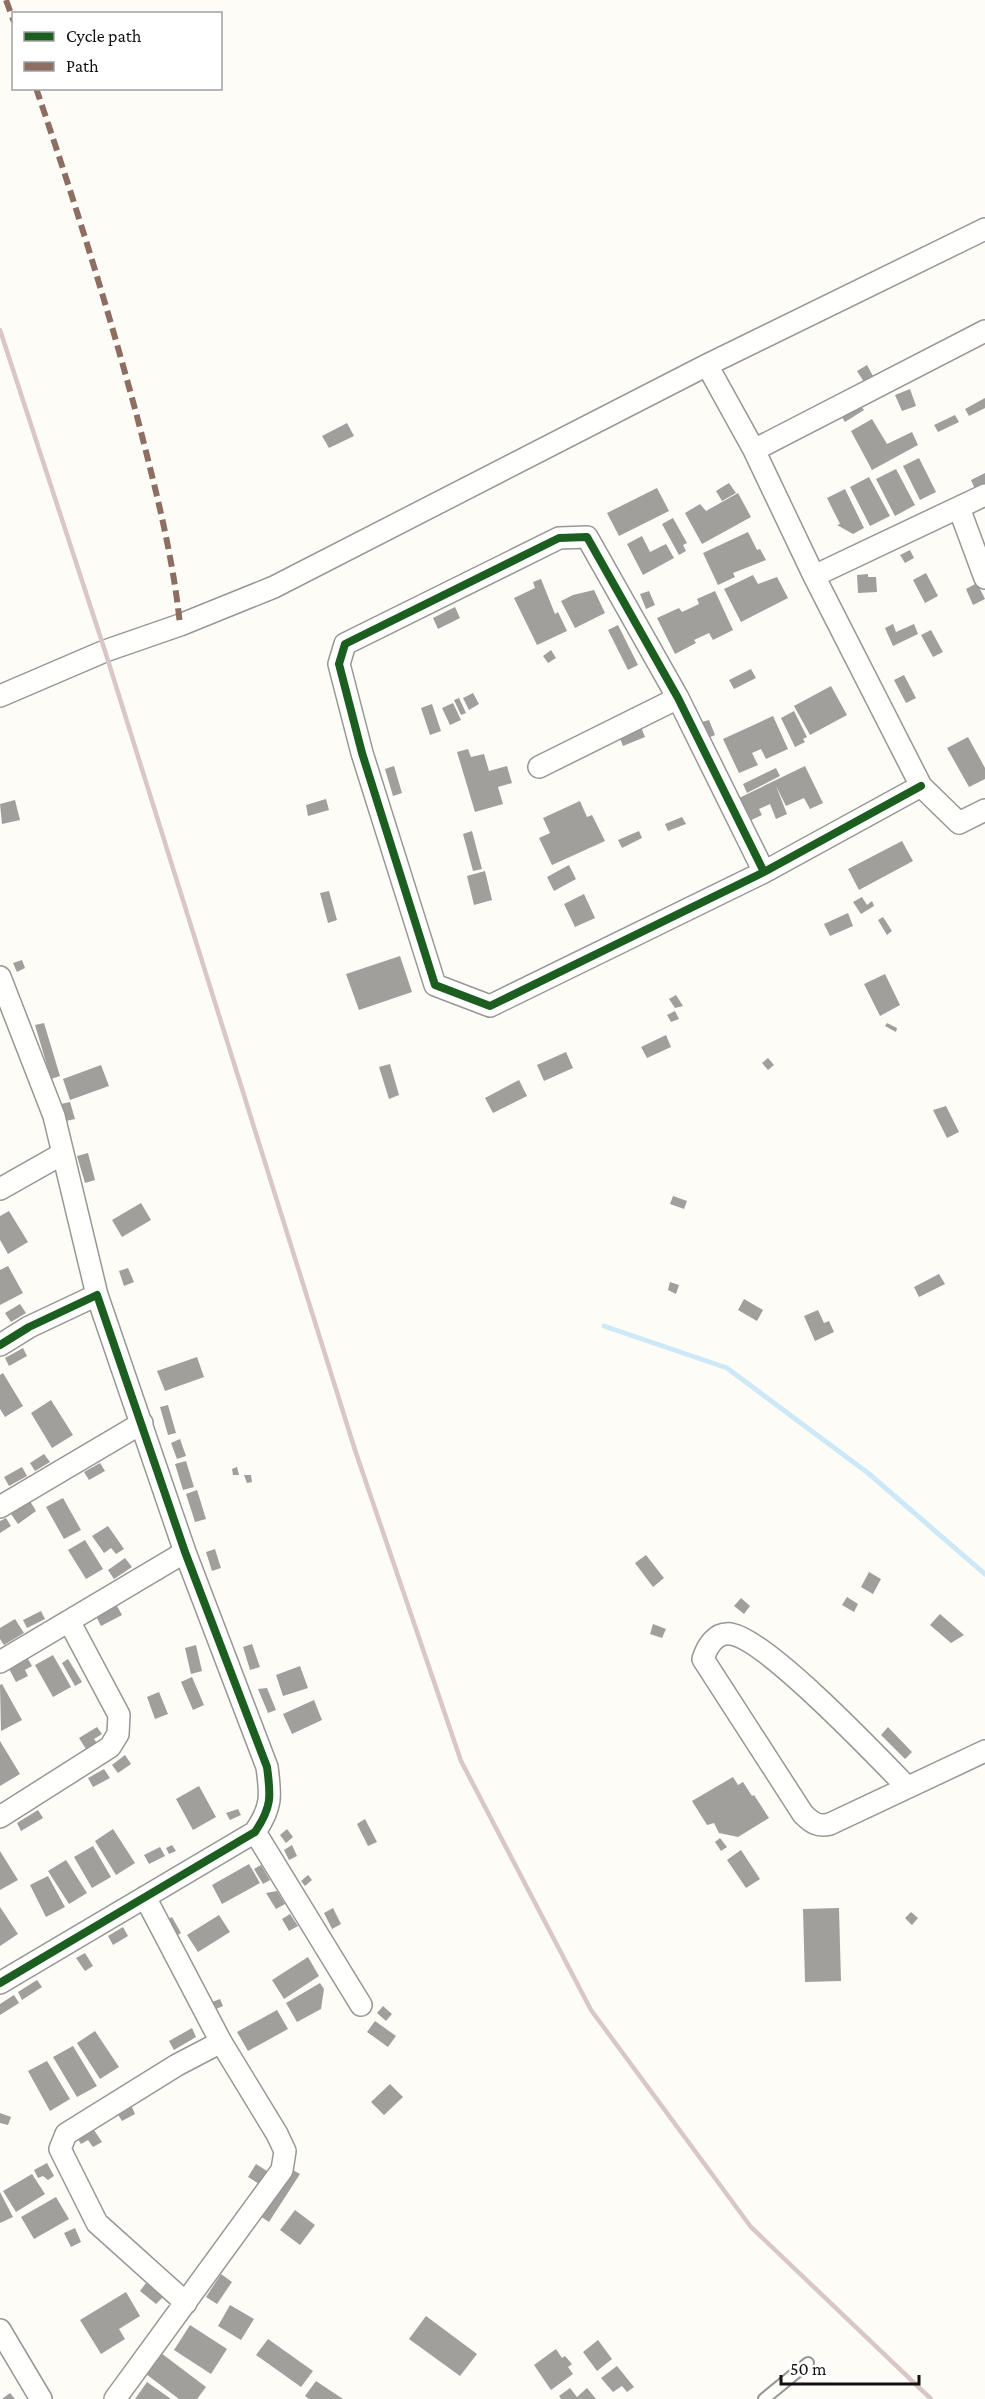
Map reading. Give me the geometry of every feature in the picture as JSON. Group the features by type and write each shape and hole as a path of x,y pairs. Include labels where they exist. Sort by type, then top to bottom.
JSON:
{"street":[{"path":"0,696 105,651 180,625 274,587 707,365 985,229"},
{"path":"754,450 985,331"},
{"path":"707,365 754,450 814,576 921,786 959,823 985,810"},
{"path":"814,576 985,495"},
{"path":"959,508 985,578"},
{"path":"764,872 678,698 587,537 559,538 345,644 339,664 362,753 435,985 490,1006 764,872 921,786"},
{"path":"539,767 678,698"},
{"path":"0,976 7,1019 48,1098 97,1295 185,1552 267,1767 271,1797 266,1816 255,1832 0,1983"},
{"path":"0,1189 62,1154"},
{"path":"0,1345 28,1327 97,1295"},
{"path":"0,1507 142,1423"},
{"path":"0,1662 185,1552"},
{"path":"0,1817 110,1748 118,1734 119,1715 69,1621"},
{"path":"907,1787 845,1725 771,1657 742,1638 729,1634 718,1636 706,1648 703,1659 803,1814 821,1827 985,1751"},
{"path":"255,1832 361,2005"},
{"path":"115,2399 282,2170 285,2161 285,2151 277,2134 221,2042 146,1897"},
{"path":"186,2303 97,2223 60,2148 66,2134 177,2065 221,2042"},
{"path":"0,2330 41,2399"}],"lane":[{"path":"764,2399 808,2363"}],"building":[{"path":"867,365 873,376 864,382 857,371"},
{"path":"910,389 916,406 902,411 895,395"},
{"path":"985,398 985,408 969,416 965,409"},
{"path":"857,401 864,410 845,422 839,413"},
{"path":"955,415 959,422 938,432 934,425"},
{"path":"872,419 887,444 912,432 918,445 872,470 851,431"},
{"path":"347,423 354,436 329,448 322,436"},
{"path":"919,458 936,492 920,500 903,466"},
{"path":"896,469 915,505 895,516 876,479"},
{"path":"985,473 985,484 975,489 971,480"},
{"path":"869,477 890,516 870,526 850,487"},
{"path":"729,483 736,493 722,501 716,491"},
{"path":"657,488 669,511 619,536 607,513"},
{"path":"845,489 864,528 853,534 837,525 840,524 827,498"},
{"path":"738,493 751,517 702,544 685,513 700,504 706,511"},
{"path":"673,518 687,543 683,545 686,551 679,555 662,524"},
{"path":"748,532 757,550 760,549 766,560 733,573 735,577 718,585 703,553"},
{"path":"642,536 650,552 666,544 674,558 643,575 627,544"},
{"path":"910,550 914,558 905,563 900,555"},
{"path":"926,573 938,596 925,603 913,580"},
{"path":"868,574 868,577 876,577 877,592 858,593 857,575"},
{"path":"753,575 758,584 777,577 788,598 741,622 724,589"},
{"path":"541,579 555,614 558,612 567,631 537,645 514,598 535,588 533,582"},
{"path":"977,583 985,599 973,605 966,589"},
{"path":"594,590 605,613 575,628 561,601 573,595"},
{"path":"649,591 655,605 646,609 640,594"},
{"path":"715,591 733,630 713,640 709,633 694,640 696,643 675,654 657,618 679,608 682,612 699,604 697,599"},
{"path":"455,607 460,618 438,629 433,618"},
{"path":"893,624 896,632 914,624 918,634 893,646 885,628"},
{"path":"618,625 638,665 628,670 608,630"},
{"path":"931,630 943,652 933,657 921,635"},
{"path":"551,650 556,658 548,663 543,656"},
{"path":"751,669 756,678 734,689 729,680"},
{"path":"904,675 916,698 906,703 894,680"},
{"path":"831,686 847,715 810,735 794,706"},
{"path":"473,693 479,704 469,710 463,698"},
{"path":"459,698 466,713 461,715 454,700"},
{"path":"453,703 461,720 450,725 442,708"},
{"path":"432,704 441,731 430,735 421,708"},
{"path":"794,711 807,737 803,739 805,742 795,747 781,718"},
{"path":"773,716 788,749 766,759 761,749 752,753 758,765 739,773 723,739"},
{"path":"709,720 715,735 708,738 702,722"},
{"path":"641,727 645,737 623,746 619,736"},
{"path":"968,737 985,768 985,779 969,787 947,748"},
{"path":"468,749 471,757 484,754 489,771 507,766 512,783 498,787 503,804 475,812 457,752"},
{"path":"394,766 402,793 393,796 385,769"},
{"path":"805,766 823,803 810,809 804,798 786,806 776,786 787,814 776,819 770,804 759,809 762,815 749,821 739,798"},
{"path":"776,768 780,776 747,793 743,784"},
{"path":"326,799 329,810 308,816 306,805"},
{"path":"15,800 20,820 2,824 0,804"},
{"path":"580,801 587,817 592,815 605,841 552,865 539,838 550,833 543,818"},
{"path":"682,817 686,824 668,831 665,824"},
{"path":"472,831 482,869 473,871 463,834"},
{"path":"639,831 642,838 622,848 618,840"},
{"path":"902,841 913,861 859,890 848,869"},
{"path":"569,865 576,879 554,891 547,877"},
{"path":"485,871 492,900 474,905 467,876"},
{"path":"329,891 337,920 328,923 320,893"},
{"path":"584,894 595,918 575,927 564,904"},
{"path":"862,897 867,905 872,901 874,906 861,914 853,902"},
{"path":"848,913 853,926 830,936 824,924"},
{"path":"883,917 892,931 887,935 878,920"},
{"path":"400,956 412,992 359,1010 346,974"},
{"path":"22,960 25,968 17,972 13,963"},
{"path":"885,974 900,1005 880,1016 864,984"},
{"path":"676,995 683,1006 675,1008 669,999"},
{"path":"675,1011 679,1019 671,1022 667,1015"},
{"path":"44,1023 60,1076 51,1079 35,1025"},
{"path":"887,1023 897,1028 896,1032 885,1026"},
{"path":"666,1035 671,1047 647,1058 641,1047"},
{"path":"566,1052 573,1068 544,1081 537,1065"},
{"path":"768,1058 774,1065 768,1070 762,1063"},
{"path":"390,1064 399,1095 389,1099 379,1067"},
{"path":"101,1065 109,1086 70,1100 63,1079"},
{"path":"519,1080 527,1096 493,1113 485,1098"},
{"path":"70,1102 75,1119 66,1121 61,1104"},
{"path":"946,1106 959,1132 947,1138 933,1110"},
{"path":"88,1153 95,1180 85,1183 77,1156"},
{"path":"673,1196 687,1201 684,1209 670,1204"},
{"path":"141,1203 151,1220 122,1237 112,1220"},
{"path":"9,1211 28,1242 8,1254 0,1240 0,1216"},
{"path":"8,1266 23,1293 0,1305 0,1270"},
{"path":"128,1268 134,1282 124,1286 119,1271"},
{"path":"939,1274 945,1284 919,1297 914,1287"},
{"path":"670,1282 679,1285 676,1294 668,1290"},
{"path":"744,1299 763,1310 757,1321 738,1310"},
{"path":"20,1304 26,1313 11,1322 5,1313"},
{"path":"818,1310 824,1323 829,1321 834,1332 815,1341 804,1316"},
{"path":"23,1348 27,1356 9,1366 5,1358"},
{"path":"197,1357 204,1377 165,1391 157,1371"},
{"path":"3,1373 23,1406 5,1417 0,1409 0,1375"},
{"path":"51,1400 73,1435 52,1448 31,1413"},
{"path":"168,1405 176,1433 168,1435 160,1407"},
{"path":"180,1439 186,1456 177,1459 171,1443"},
{"path":"44,1454 50,1462 35,1471 30,1463"},
{"path":"186,1461 194,1487 183,1490 175,1464"},
{"path":"100,1463 105,1471 89,1480 84,1472"},
{"path":"22,1467 27,1476 9,1486 4,1477"},
{"path":"237,1467 239,1475 233,1475 232,1469"},
{"path":"244,1475 251,1475 252,1482 247,1483"},
{"path":"197,1490 206,1519 195,1522 186,1494"},
{"path":"63,1498 81,1530 64,1539 46,1507"},
{"path":"30,1501 36,1511 18,1524 11,1514"},
{"path":"6,1518 11,1526 0,1533 0,1521"},
{"path":"108,1526 124,1549 116,1554 111,1548 104,1553 92,1536"},
{"path":"85,1540 103,1569 86,1579 68,1550"},
{"path":"215,1549 221,1568 212,1571 206,1552"},
{"path":"646,1555 664,1578 653,1587 635,1563"},
{"path":"125,1558 132,1567 114,1579 108,1570"},
{"path":"869,1572 881,1579 873,1594 861,1587"},
{"path":"847,1597 858,1604 854,1612 842,1605"},
{"path":"741,1598 750,1606 744,1614 734,1606"},
{"path":"117,1606 122,1615 101,1626 96,1616"},
{"path":"41,1611 45,1619 27,1628 23,1620"},
{"path":"940,1614 964,1635 951,1643 930,1625"},
{"path":"15,1619 24,1633 4,1645 0,1639 0,1628"},
{"path":"653,1624 666,1629 662,1638 650,1634"},
{"path":"252,1644 260,1667 250,1670 243,1647"},
{"path":"196,1645 202,1671 191,1674 185,1648"},
{"path":"53,1655 71,1687 53,1697 35,1665"},
{"path":"28,1659 32,1666 25,1670 28,1676 16,1682 9,1669"},
{"path":"68,1659 82,1682 75,1686 62,1663"},
{"path":"300,1666 308,1688 283,1696 276,1675"},
{"path":"192,1677 204,1705 193,1710 181,1682"},
{"path":"2,1684 22,1720 1,1731 0,1685"},
{"path":"267,1688 276,1710 268,1713 258,1689"},
{"path":"159,1692 168,1714 155,1719 147,1697"},
{"path":"314,1700 322,1720 292,1734 283,1714"},
{"path":"97,1727 102,1734 94,1739 97,1743 86,1749 79,1738"},
{"path":"888,1727 912,1752 905,1759 881,1735"},
{"path":"0,1741 20,1774 0,1786"},
{"path":"125,1755 131,1764 118,1773 112,1765"},
{"path":"104,1769 110,1778 93,1787 88,1778"},
{"path":"733,1777 738,1785 743,1782 769,1818 738,1837 719,1833 714,1823 707,1825 692,1801"},
{"path":"199,1786 216,1817 193,1830 176,1799"},
{"path":"238,1809 241,1815 230,1820 226,1813"},
{"path":"38,1810 43,1818 21,1831 17,1823"},
{"path":"365,1819 377,1842 368,1846 357,1824"},
{"path":"113,1829 135,1863 116,1875 95,1841"},
{"path":"287,1829 293,1837 286,1843 280,1835"},
{"path":"720,1838 727,1847 721,1851 715,1842"},
{"path":"172,1845 176,1851 169,1854 166,1848"},
{"path":"292,1845 297,1856 289,1860 284,1850"},
{"path":"93,1846 111,1877 92,1888 74,1857"},
{"path":"160,1847 165,1856 149,1864 144,1855"},
{"path":"741,1850 760,1879 746,1888 727,1860"},
{"path":"0,1851 18,1880 0,1890"},
{"path":"66,1860 87,1893 69,1904 48,1871"},
{"path":"249,1864 260,1883 222,1904 212,1885"},
{"path":"261,1865 270,1880 263,1884 254,1869"},
{"path":"308,1875 312,1880 305,1886 301,1881"},
{"path":"48,1876 65,1907 46,1917 30,1885"},
{"path":"277,1891 285,1904 276,1909 266,1893"},
{"path":"0,1907 18,1934 0,1946"},
{"path":"333,1908 341,1924 332,1929 324,1913"},
{"path":"839,1908 841,1981 805,1982 803,1909"},
{"path":"911,1912 918,1918 912,1925 905,1918"},
{"path":"290,1914 298,1926 289,1931 282,1919"},
{"path":"219,1915 230,1932 198,1952 187,1935"},
{"path":"172,1917 181,1933 174,1937 165,1921"},
{"path":"123,1927 128,1936 113,1945 108,1936"},
{"path":"85,1953 93,1966 85,1971 76,1958"},
{"path":"308,1957 319,1976 284,1999 272,1980"},
{"path":"37,1980 42,1987 22,2000 18,1992"},
{"path":"320,1983 324,1989 321,2009 297,2022 286,2003"},
{"path":"14,1995 19,2003 0,2015 0,2004"},
{"path":"220,1999 223,2006 216,2009 212,2002"},
{"path":"383,2006 392,2014 386,2021 377,2013"},
{"path":"277,2010 288,2029 248,2051 237,2032"},
{"path":"375,2021 396,2036 388,2047 367,2032"},
{"path":"192,2028 196,2037 174,2050 169,2041"},
{"path":"95,2031 119,2067 100,2079 77,2043"},
{"path":"73,2046 97,2086 77,2097 53,2057"},
{"path":"47,2061 70,2099 50,2111 28,2071"},
{"path":"390,2084 403,2097 384,2115 371,2102"},
{"path":"131,2105 135,2114 122,2121 117,2113"},
{"path":"0,2113 11,2117 8,2125 0,2123"},
{"path":"92,2127 102,2142 93,2147 88,2140 81,2144 76,2136"},
{"path":"47,2163 54,2176 48,2180 43,2176 38,2178 34,2170"},
{"path":"256,2164 267,2171 259,2184 248,2177"},
{"path":"291,2169 300,2174 269,2222 260,2216"},
{"path":"32,2174 45,2194 16,2212 3,2191"},
{"path":"0,2192 13,2217 0,2223"},
{"path":"56,2197 69,2219 34,2239 21,2217"},
{"path":"295,2210 315,2225 300,2245 280,2230"},
{"path":"75,2228 81,2242 71,2247 64,2233"},
{"path":"221,2274 232,2282 217,2304 206,2297"},
{"path":"146,2283 163,2297 156,2304 140,2291"},
{"path":"126,2292 140,2316 119,2329 125,2339 101,2354 80,2320"},
{"path":"230,2305 254,2319 241,2340 218,2326"},
{"path":"426,2316 477,2354 460,2376 409,2339"},
{"path":"190,2325 227,2349 211,2374 174,2350"},
{"path":"268,2339 313,2371 301,2387 256,2355"},
{"path":"598,2340 612,2359 597,2371 583,2352"},
{"path":"556,2349 562,2358 565,2356 572,2364 568,2367 573,2374 551,2390 534,2365"},
{"path":"161,2353 206,2387 197,2399 179,2399 146,2374"},
{"path":"617,2366 634,2387 627,2392 622,2386 613,2392 601,2378"},
{"path":"316,2381 343,2399 309,2399 305,2396"},
{"path":"147,2382 171,2399 135,2399"},
{"path":"570,2388 577,2397 587,2388 596,2399 561,2399 559,2396"},
{"path":"10,2393 15,2399 2,2399"}],"waterway":[{"path":"604,1326 727,1368 868,1473 985,1574"}],"railway":[{"path":"0,330 105,651 355,1450 461,1761 591,2010 751,2227 931,2399"}],"marked path":[{"path":"6,0 12,16"},
{"path":"37,90 116,339 139,424 158,499 180,625"}],"cycle path":[{"path":"764,872 678,698 587,537 559,538 345,644 339,664 362,753 435,985 490,1006 764,872 921,786"},
{"path":"0,1345 29,1327 97,1295 185,1552 267,1767 269,1786 269,1801 265,1815 255,1832 0,1983"}]}
